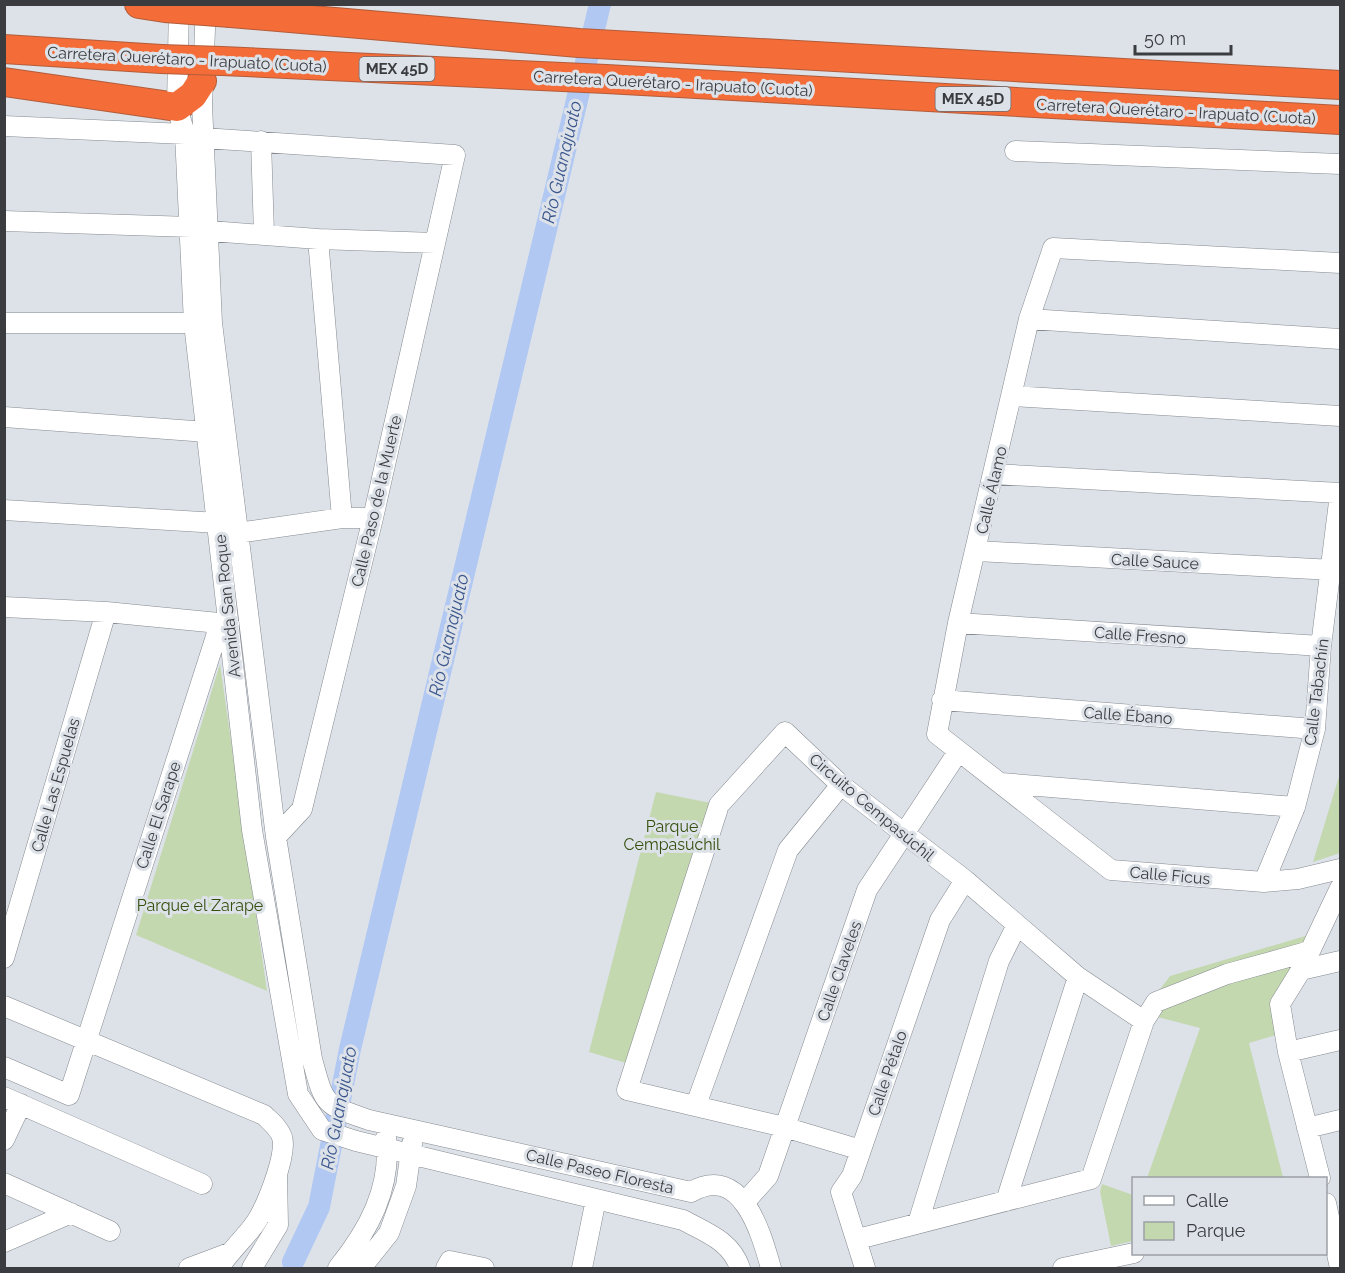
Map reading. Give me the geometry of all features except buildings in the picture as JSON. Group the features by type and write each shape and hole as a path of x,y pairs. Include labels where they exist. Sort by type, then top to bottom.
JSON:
{"highway":[{"name":"MEX 45D","path":"161,6 218,9 579,43 1341,85"},
{"name":"Carretera Querétaro - Irapuato (Cuota)","path":"4,49 161,59 212,71 573,77 1341,120"},
{"path":"4,82 177,107 193,95 212,71"}],"street":[{"name":"Avenida San Roque","path":"161,6 177,107 194,136"},
{"name":"Avenida San Roque","path":"218,9 212,71 194,136 203,323 198,356 218,523 225,624 252,830 298,1094 322,1130 411,1155"},
{"path":"4,126 261,141 264,234"},
{"name":"Calle Paso de la Muerte","path":"261,141 455,155 373,518 302,809 276,837"},
{"path":"1015,151 1341,164"},
{"path":"4,221 200,229 318,239 435,243"},
{"name":"Avenida San Roque","path":"200,229 192,277 203,323 237,533 276,837 312,1059 321,1092 332,1107 377,1122 415,1129"},
{"path":"318,239 342,518"},
{"name":"Calle Álamo","path":"937,734 958,623 977,551 1029,319 1053,248 1341,263"},
{"path":"151,322 178,313 188,300 192,277"},
{"path":"1029,319 1341,339"},
{"path":"151,322 189,343 198,356"},
{"path":"4,323 203,323"},
{"path":"1013,396 1341,416"},
{"path":"4,417 207,432"},
{"path":"993,474 1341,494"},
{"name":"Calle Tabachín","path":"1264,882 1295,807 1314,729 1341,494"},
{"path":"4,510 218,523"},
{"path":"237,533 342,518 373,518"},
{"name":"Calle Sauce","path":"977,551 1333,570"},
{"path":"4,607 106,612 225,624"},
{"name":"Calle Las Espuelas","path":"4,957 106,612"},
{"name":"Calle Fresno","path":"958,623 1322,646"},
{"name":"Calle El Sarape","path":"60,1121 225,624"},
{"name":"Calle Ébano","path":"942,700 1314,729"},
{"name":"Circuito Cempasúchil","path":"861,1150 784,1127 627,1090 719,805 784,732 841,785 903,835 965,880 1078,977 1144,1021"},
{"name":"Calle Ficus","path":"937,734 1111,870 1264,882 1298,879 1341,869"},
{"name":"Calle Claveles","path":"745,1202 768,1176 867,890 958,752"},
{"path":"1001,783 1295,807"},
{"path":"696,1105 788,850 841,785"},
{"name":"Calle Pétalo","path":"866,1269 841,1192 852,1176 940,920 965,880"},
{"path":"1319,1177 1288,1052 1280,1004 1301,969 1341,888"},
{"path":"918,1223 999,961 1017,925"},
{"path":"858,1239 1091,1179 1144,1021 1156,1002 1227,974 1310,951"},
{"path":"1301,969 1341,961"},
{"path":"1006,1201 1078,977"},
{"path":"4,1006 264,1115 283,1138 284,1151 277,1173 255,1224 224,1261 189,1269"},
{"path":"1288,1052 1341,1040"},
{"path":"4,1067 69,1095"},
{"path":"4,1140 13,1100 202,1184"},
{"path":"1307,1128 1341,1120"},
{"path":"338,1269 363,1237 376,1212 388,1149 377,1122"},
{"path":"361,1269 389,1233 406,1186 415,1129"},
{"name":"Calle Paseo Floresta","path":"415,1129 691,1192 704,1185 725,1188 745,1202"},
{"path":"359,1142 375,1162 383,1184"},
{"name":"Calle Paseo Floresta","path":"411,1155 683,1220 725,1243 738,1262"},
{"path":"252,1269 278,1225 277,1173"},
{"path":"4,1183 110,1231"},
{"path":"683,1220 691,1192"},
{"path":"582,1269 596,1199"},
{"path":"745,1202 760,1230 771,1269"},
{"path":"1330,1209 1340,1269"},
{"path":"4,1242 71,1213"},
{"path":"738,1262 764,1242"},
{"path":"1062,1269 1132,1254"},
{"path":"446,1269 450,1261 484,1269"}],"green space":[{"name":"Parque el Zarape","path":"220,664 267,991 136,935"},
{"path":"1340,773 1340,853 1313,862"},
{"name":"Parque Cempasúchil","path":"656,792 711,803 626,1063 589,1052"},
{"path":"1312,934 1271,1009 1276,1035 1249,1043 1283,1177 1147,1177 1200,1028 1142,1013 1170,976"},
{"path":"1102,1184 1132,1195 1132,1241 1111,1246 1100,1192"}],"waterway":[{"name":"Río Guanajuato","path":"293,1262 319,1207 350,1049 600,4"}]}
